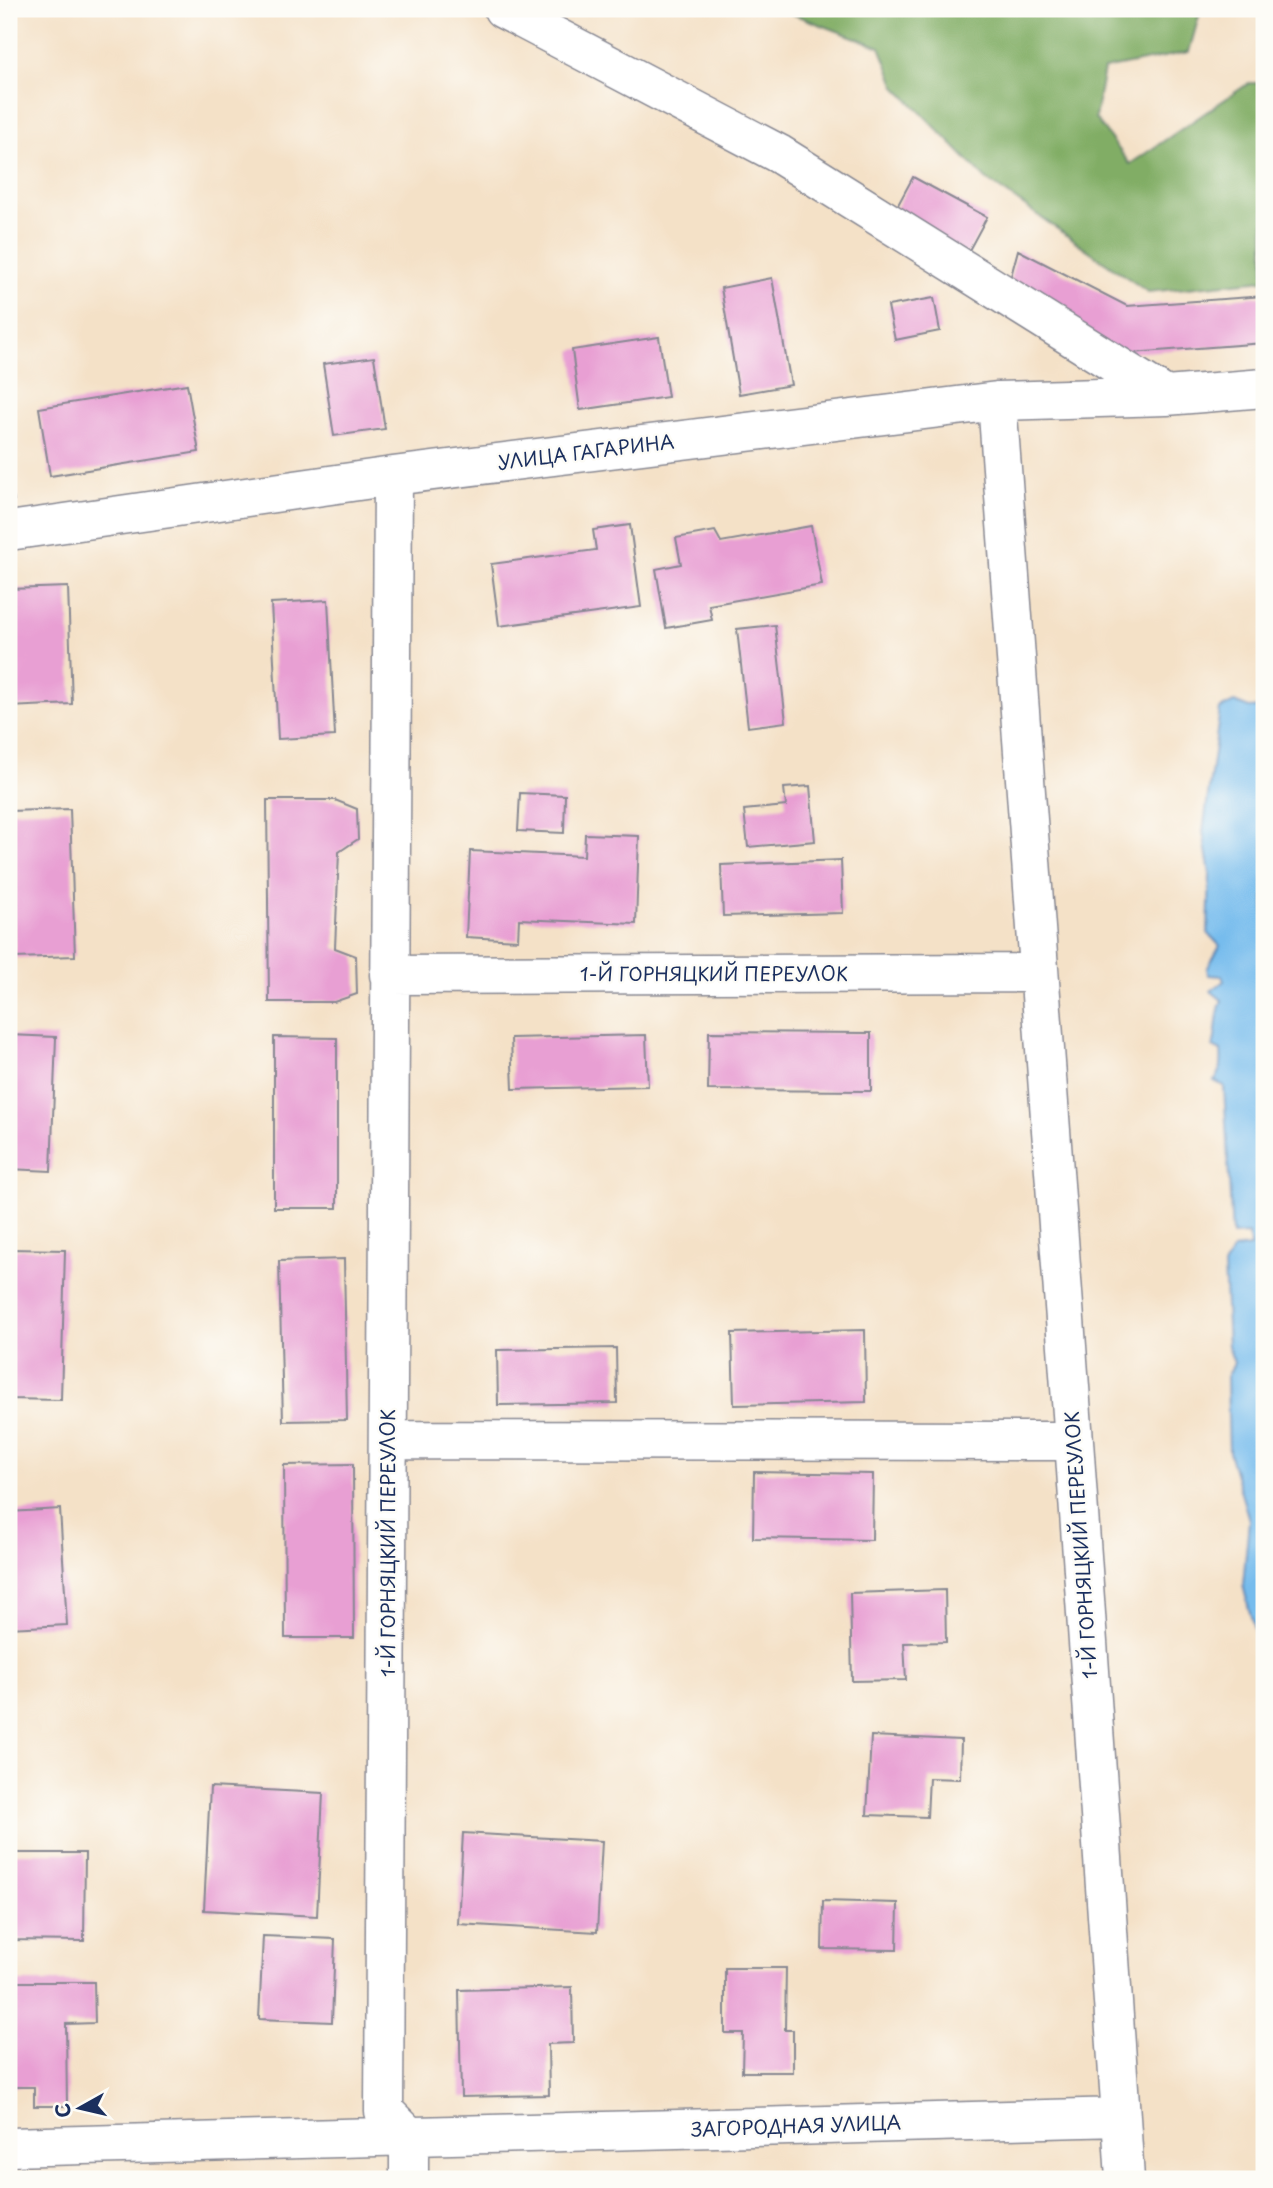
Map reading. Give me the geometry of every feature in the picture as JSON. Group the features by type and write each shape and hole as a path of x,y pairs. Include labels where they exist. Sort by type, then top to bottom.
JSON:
{"street":[{"path":"503,9 779,154 1166,396"},
{"name":"УЛИЦА ГАГАРИНА","path":"9,531 393,476 997,401 1166,396 1264,388"},
{"name":"1-Й ГОРНЯЦКИЙ ПЕРЕУЛОК","path":"997,401 1121,2117"},
{"name":"1-Й ГОРНЯЦКИЙ ПЕРЕУЛОК","path":"393,476 389,975 396,2124"},
{"name":"1-Й ГОРНЯЦКИЙ ПЕРЕУЛОК","path":"389,975 1039,973"},
{"path":"390,1440 1074,1441"},
{"path":"1121,2117 1125,2179"},
{"name":"ЗАГОРОДНАЯ УЛИЦА","path":"9,2147 396,2124 1121,2117"},
{"path":"396,2124 409,2179"}],"green space":[{"path":"779,9 1201,9 1189,52 1104,69 1095,118 1130,164 1249,83 1264,83 1264,280 1148,292 986,179 896,87 880,47"}],"water":[{"path":"1234,702 1249,708 1264,707 1264,1669 1243,1585 1249,1520 1229,1452 1227,1377 1234,1363 1228,1346 1224,1266 1233,1249 1250,1247 1249,1234 1232,1235 1224,1086 1214,1081 1219,1075 1221,1063 1221,1051 1213,1047 1222,1000 1211,991 1224,981 1222,976 1209,975 1207,969 1220,946 1208,933 1210,874 1203,832 1220,709"}],"building":[{"path":"913,177 987,217 967,254 893,214"},
{"path":"1018,250 1127,306 1264,296 1264,343 1118,354 1007,291"},
{"path":"772,278 791,385 739,394 721,288"},
{"path":"934,298 940,331 895,340 888,306"},
{"path":"659,337 668,397 580,410 572,350"},
{"path":"374,357 385,429 334,436 323,364"},
{"path":"187,384 199,452 50,476 39,408"},
{"path":"9,478 14,500 9,501"},
{"path":"630,525 641,607 499,626 491,564 596,550 593,530"},
{"path":"811,526 822,585 709,605 712,620 666,628 656,569 681,564 676,538 715,531 721,542"},
{"path":"68,587 72,704 9,707 9,589"},
{"path":"328,600 335,736 278,739 271,603"},
{"path":"775,625 786,722 748,727 737,629"},
{"path":"810,786 815,841 748,847 744,810 786,806 784,788"},
{"path":"520,793 565,795 564,833 518,831"},
{"path":"267,800 335,800 357,809 358,839 339,852 335,948 356,956 357,994 334,1002 269,1002"},
{"path":"70,809 75,956 15,958 9,811"},
{"path":"585,834 639,836 636,924 519,919 518,940 466,937 470,851 584,856"},
{"path":"841,860 843,913 723,916 721,865"},
{"path":"709,1032 871,1033 871,1091 708,1090"},
{"path":"9,1035 56,1037 51,1171 9,1169"},
{"path":"646,1035 648,1086 513,1089 511,1038"},
{"path":"274,1037 337,1038 337,1208 274,1208"},
{"path":"9,1249 65,1250 61,1400 9,1399"},
{"path":"344,1259 347,1420 283,1421 279,1261"},
{"path":"865,1330 866,1402 734,1405 732,1333"},
{"path":"616,1348 617,1403 498,1405 497,1350"},
{"path":"353,1464 354,1638 285,1638 284,1465"},
{"path":"754,1472 873,1474 872,1540 753,1538"},
{"path":"60,1509 67,1625 9,1628 9,1512"},
{"path":"945,1590 946,1642 904,1643 906,1680 852,1681 850,1593"},
{"path":"871,1736 961,1740 960,1779 929,1778 927,1817 867,1815"},
{"path":"210,1787 323,1793 317,1916 204,1910"},
{"path":"463,1833 602,1841 597,1932 458,1924"},
{"path":"9,1853 85,1853 84,1941 9,1940"},
{"path":"823,1901 898,1903 897,1950 822,1949"},
{"path":"263,1936 335,1939 332,2022 259,2019"},
{"path":"725,1968 786,1968 785,2030 793,2030 793,2072 742,2072 743,2033 725,2033"},
{"path":"9,1982 94,1982 95,2023 66,2024 67,2106 34,2106 34,2087 9,2087"},
{"path":"572,1987 573,2043 548,2044 549,2095 461,2097 459,1990"}]}
